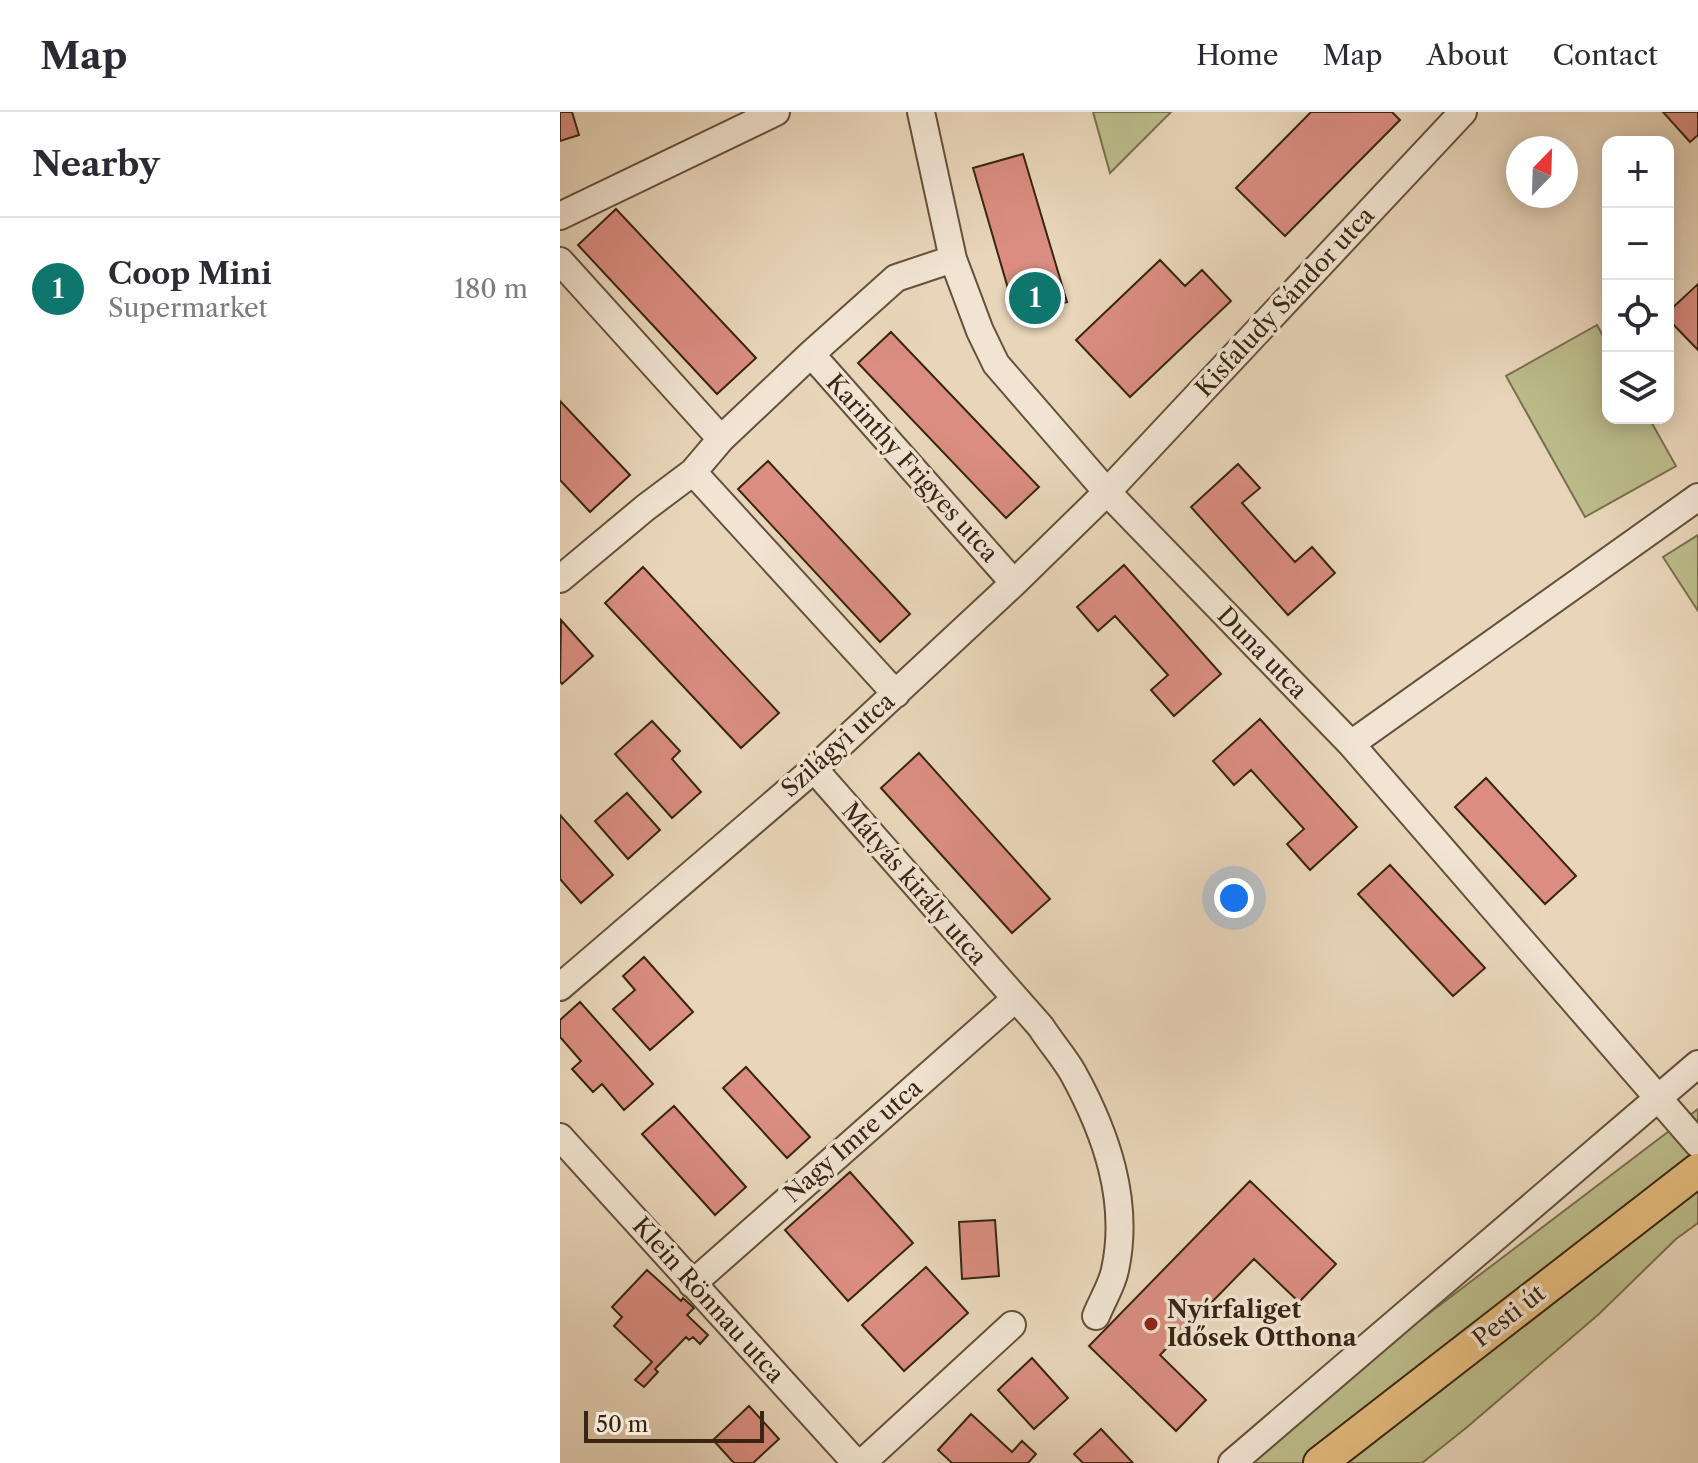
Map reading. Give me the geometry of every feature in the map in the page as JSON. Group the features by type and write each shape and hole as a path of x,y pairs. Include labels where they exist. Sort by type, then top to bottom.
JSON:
{"main road":[{"name":"Pesti út","path":"1320,1463 1698,1170"}],"street":[{"path":"560,216 776,112"},
{"name":"Duna utca","path":"921,112 953,259 996,364 1107,492 1351,744 1698,1144"},
{"name":"Kisfaludy Sándor utca","path":"1107,492 1463,112"},
{"name":"Karinthy Frigyes utca","path":"560,579 693,472 721,439 896,278 953,259"},
{"path":"560,261 721,439"},
{"name":"Karinthy Frigyes utca","path":"811,354 1014,583"},
{"path":"693,472 896,694"},
{"name":"Szilágyi utca","path":"560,987 814,769 1107,492"},
{"path":"1351,744 1698,497"},
{"name":"Mátyás király utca","path":"814,769 1041,1027 1071,1071 1096,1119 1115,1177 1121,1221 1115,1272 1096,1316"},
{"name":"Nagy Imre utca","path":"692,1284 1015,999"},
{"path":"1232,1463 1698,1064"},
{"name":"Klein Rönnau utca","path":"560,1137 856,1463"},
{"path":"862,1463 1012,1325"}],"green space":[{"path":"1093,112 1171,112 1110,173"},
{"path":"1597,325 1602,334 1602,424 1652,424 1676,466 1585,517 1506,376"},
{"path":"1698,535 1698,611 1663,557"},
{"path":"1698,1109 1698,1223 1676,1239 1599,1314 1422,1463 1232,1463"}],"building":[{"path":"560,112 572,112 579,135 560,141"},
{"path":"1311,112 1392,112 1400,120 1285,236 1236,188"},
{"path":"1663,112 1698,112 1698,135 1690,142"},
{"path":"1023,154 1067,302 1016,316 973,168"},
{"path":"616,209 756,358 717,394 578,245"},
{"path":"1160,260 1185,286 1202,270 1231,301 1130,397 1076,340"},
{"path":"1698,284 1698,350 1674,325 1674,306"},
{"path":"891,332 1039,487 1006,518 858,363"},
{"path":"560,401 630,475 590,512 560,480"},
{"path":"768,461 910,614 880,642 738,489"},
{"path":"1238,464 1260,488 1242,503 1295,562 1312,547 1335,573 1288,615 1191,507"},
{"path":"1124,565 1221,674 1174,716 1151,690 1168,675 1115,616 1098,631 1077,607"},
{"path":"643,567 779,713 741,748 605,603"},
{"path":"561,620 593,656 562,684 560,681"},
{"path":"1260,719 1357,827 1310,870 1287,844 1304,829 1251,770 1234,785 1213,761"},
{"path":"652,721 680,751 672,759 701,792 672,818 615,754"},
{"path":"919,753 1050,899 1012,933 881,788"},
{"path":"1486,778 1576,876 1545,904 1455,807"},
{"path":"627,793 660,830 628,859 595,821"},
{"path":"560,815 613,875 581,903 560,879"},
{"path":"1390,865 1485,968 1453,996 1358,894"},
{"path":"644,957 693,1012 650,1050 613,1009 635,990 623,976"},
{"path":"580,1002 653,1084 624,1110 602,1084 593,1092 572,1069 581,1061 560,1037 560,1020"},
{"path":"746,1067 810,1137 787,1158 723,1088"},
{"path":"674,1106 746,1187 715,1215 642,1134"},
{"path":"850,1172 913,1243 848,1301 785,1230"},
{"name":"Nyírfaliget Idősek Otthona","path":"1250,1181 1336,1264 1299,1302 1254,1259 1160,1355 1206,1400 1176,1431 1089,1346"},
{"path":"995,1220 999,1276 962,1279 959,1222"},
{"path":"926,1267 968,1313 904,1371 862,1325"},
{"path":"647,1270 681,1301 683,1298 694,1308 687,1315 708,1335 700,1344 693,1337 689,1340 686,1337 655,1369 658,1372 644,1387 635,1380 652,1362 614,1326 622,1317 612,1307"},
{"path":"1032,1358 1068,1398 1034,1429 998,1390"},
{"path":"749,1406 779,1439 753,1463 734,1463 713,1440"},
{"path":"971,1414 1012,1452 1022,1441 1036,1454 1028,1463 952,1463 938,1450"},
{"path":"1101,1429 1133,1463 1083,1463 1074,1454"}],"place":[{"name":"Coop Mini","path":"1035,298"},
{"name":"Nyírfaliget Idősek Otthona","path":"1151,1324"}]}
